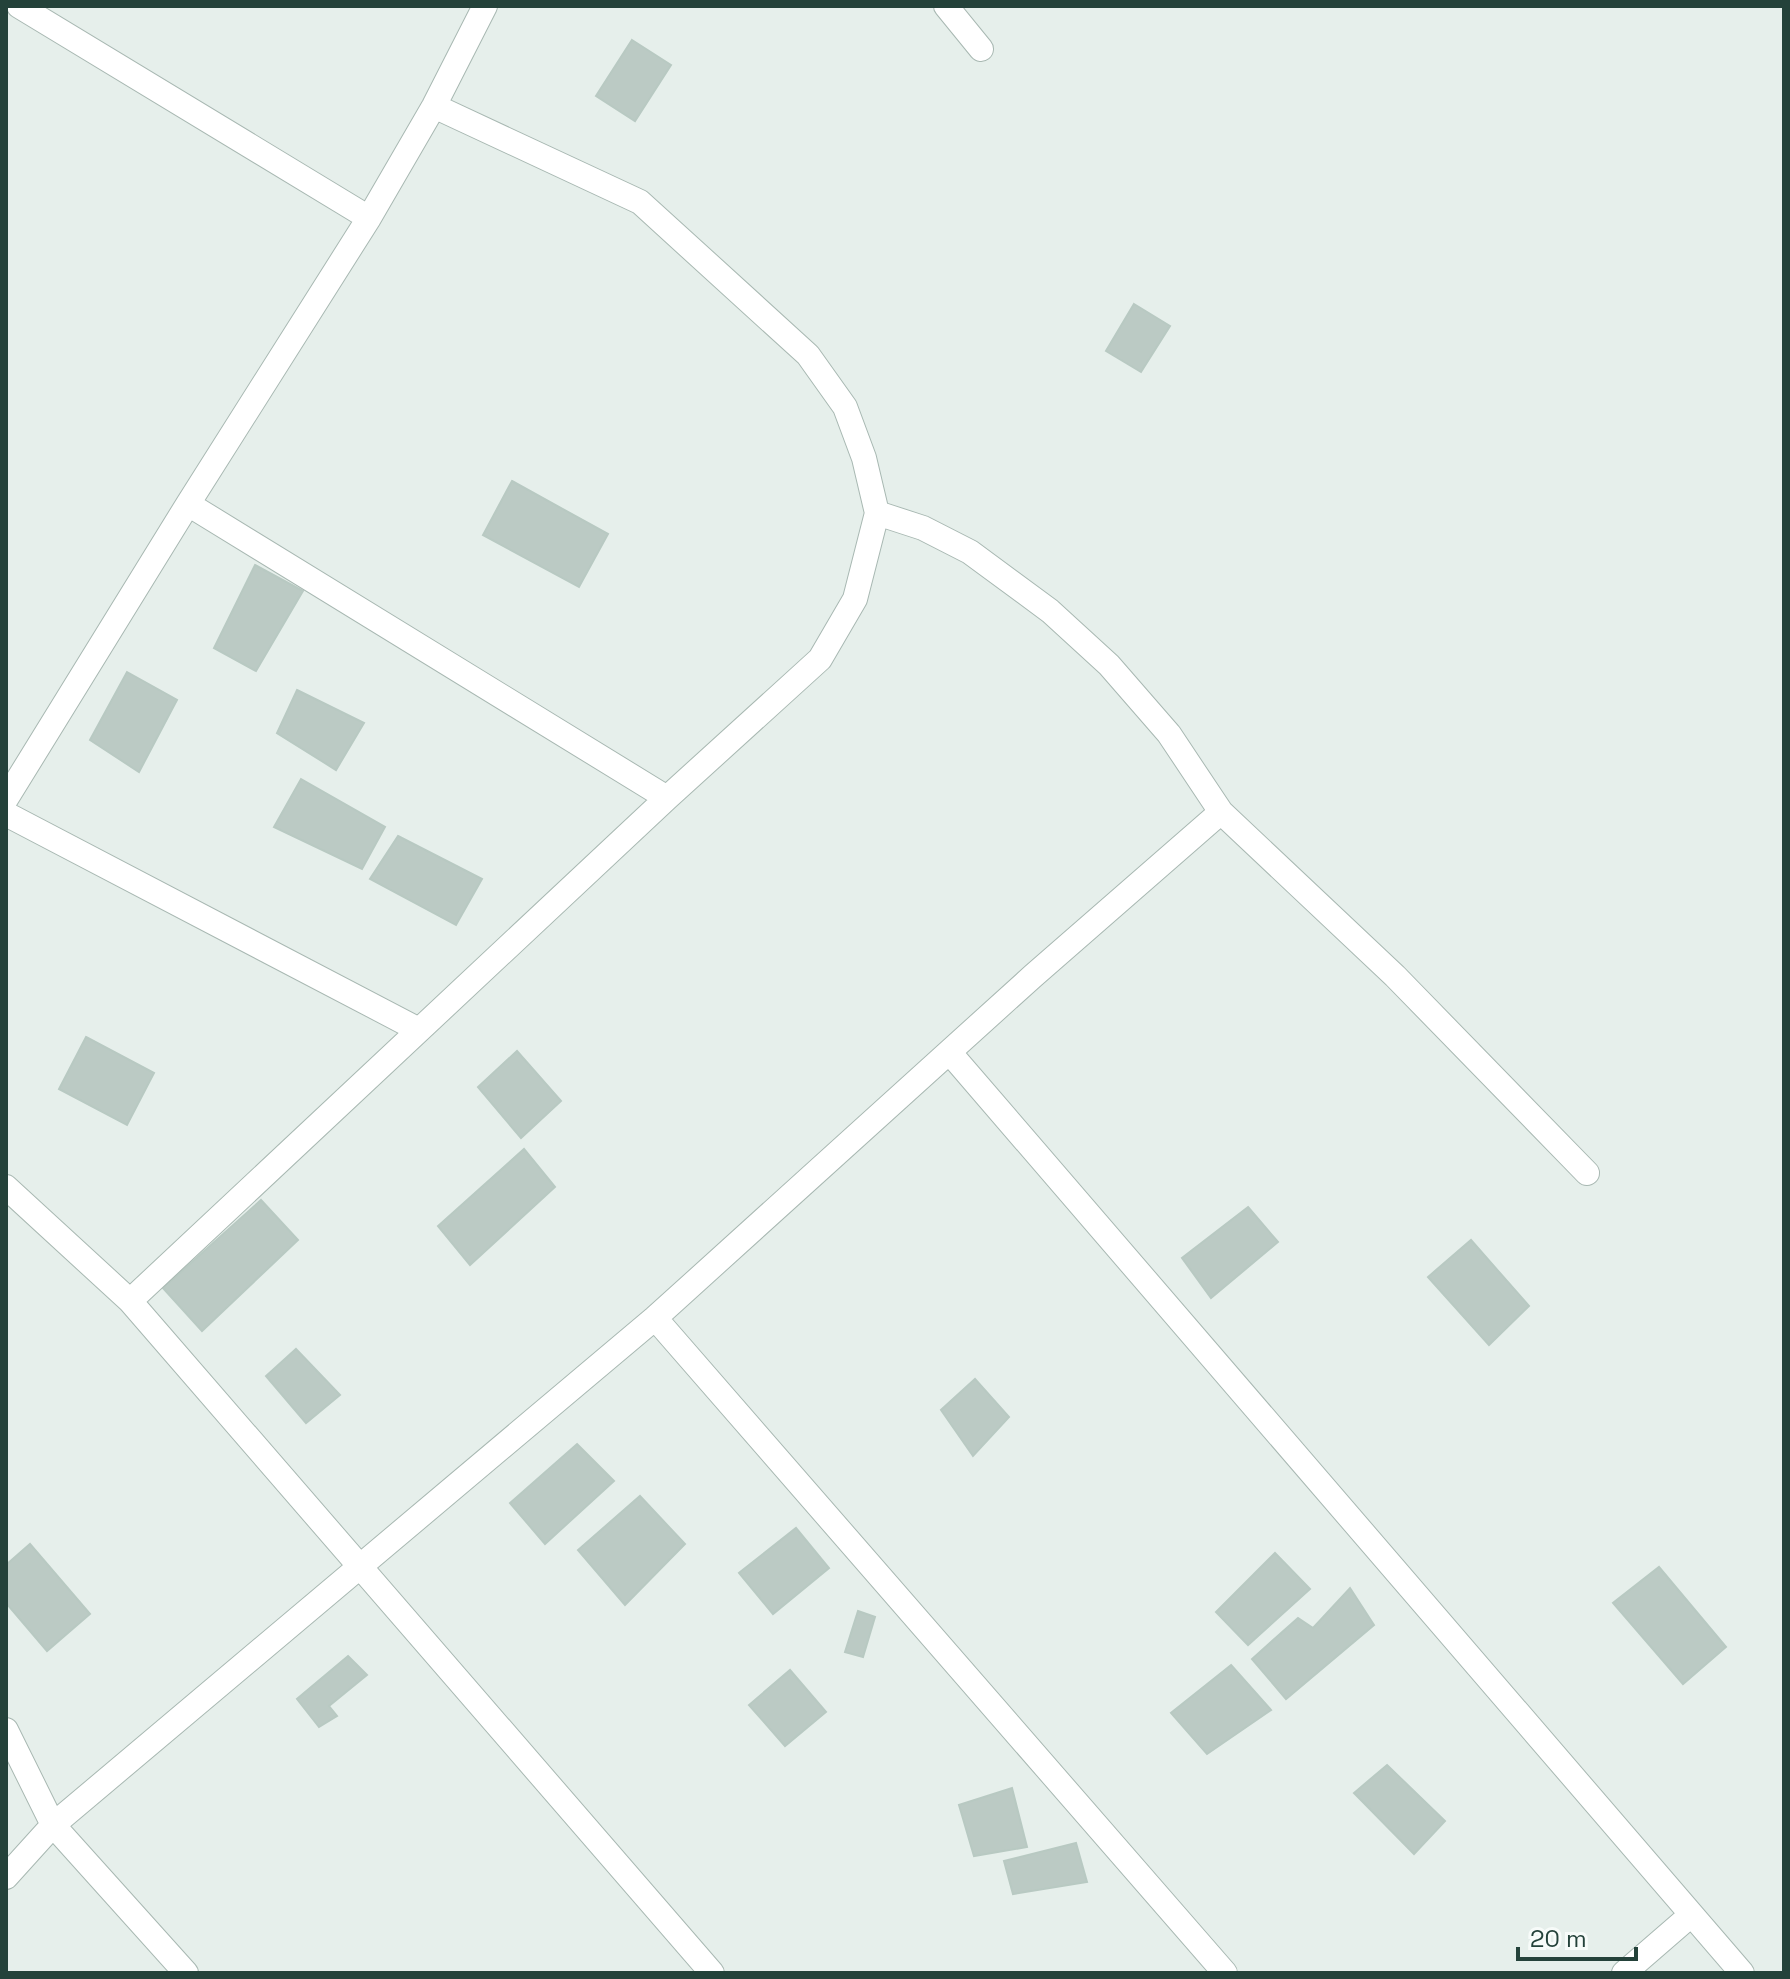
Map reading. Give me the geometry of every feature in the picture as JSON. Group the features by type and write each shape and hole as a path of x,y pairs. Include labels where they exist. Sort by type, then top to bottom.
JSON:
{"street":[{"path":"19,6 369,218"},
{"path":"6,799 369,218 434,106 485,6"},
{"path":"946,6 981,49"},
{"path":"130,1301 667,798 820,659 855,599 877,513 864,458 845,407 808,355 640,202 434,106"},
{"path":"188,504 667,798"},
{"path":"877,513 923,528 970,552 1050,611 1109,665 1169,734 1221,812 1395,976 1587,1173"},
{"path":"6,1877 53,1825 655,1318 1033,976 1221,812"},
{"path":"6,814 419,1030"},
{"path":"950,1053 1742,1973"},
{"path":"6,1187 130,1301 712,1973"},
{"path":"655,1318 1225,1973"},
{"path":"6,1730 53,1825 186,1973"},
{"path":"1624,1973 1691,1915"}],"building":[{"path":"632,40 671,65 635,121 596,96"},
{"path":"1134,304 1170,326 1141,372 1106,351"},
{"path":"512,481 608,534 579,587 483,535"},
{"path":"255,565 303,591 256,671 214,648"},
{"path":"127,672 177,700 139,772 90,740"},
{"path":"297,690 364,723 336,770 277,733"},
{"path":"301,779 385,827 362,869 274,827"},
{"path":"398,836 482,879 456,925 370,879"},
{"path":"86,1037 154,1073 127,1125 59,1089"},
{"path":"517,1051 561,1101 521,1138 478,1087"},
{"path":"524,1149 555,1187 470,1265 438,1226"},
{"path":"261,1200 298,1240 202,1331 163,1288"},
{"path":"1248,1207 1278,1242 1211,1298 1182,1258"},
{"path":"1471,1240 1529,1306 1489,1345 1428,1277"},
{"path":"296,1349 340,1395 306,1423 266,1376"},
{"path":"975,1379 1009,1417 973,1456 941,1410"},
{"path":"577,1444 614,1481 545,1544 510,1503"},
{"path":"640,1496 685,1544 625,1605 578,1550"},
{"path":"796,1528 829,1568 773,1614 739,1573"},
{"path":"30,1544 90,1614 47,1651 6,1603 6,1565"},
{"path":"1275,1553 1310,1589 1248,1645 1216,1612"},
{"path":"1659,1567 1726,1647 1683,1684 1613,1603"},
{"path":"1350,1588 1374,1625 1286,1699 1252,1659 1298,1618 1313,1628"},
{"path":"858,1611 875,1617 863,1657 845,1652"},
{"path":"348,1656 367,1675 329,1706 337,1716 319,1727 297,1699"},
{"path":"1231,1665 1271,1710 1207,1754 1171,1713"},
{"path":"790,1670 826,1712 785,1746 749,1705"},
{"path":"1387,1765 1445,1821 1414,1854 1354,1793"},
{"path":"1012,1788 1027,1847 974,1856 959,1805"},
{"path":"1076,1843 1087,1882 1013,1894 1004,1861"}]}
